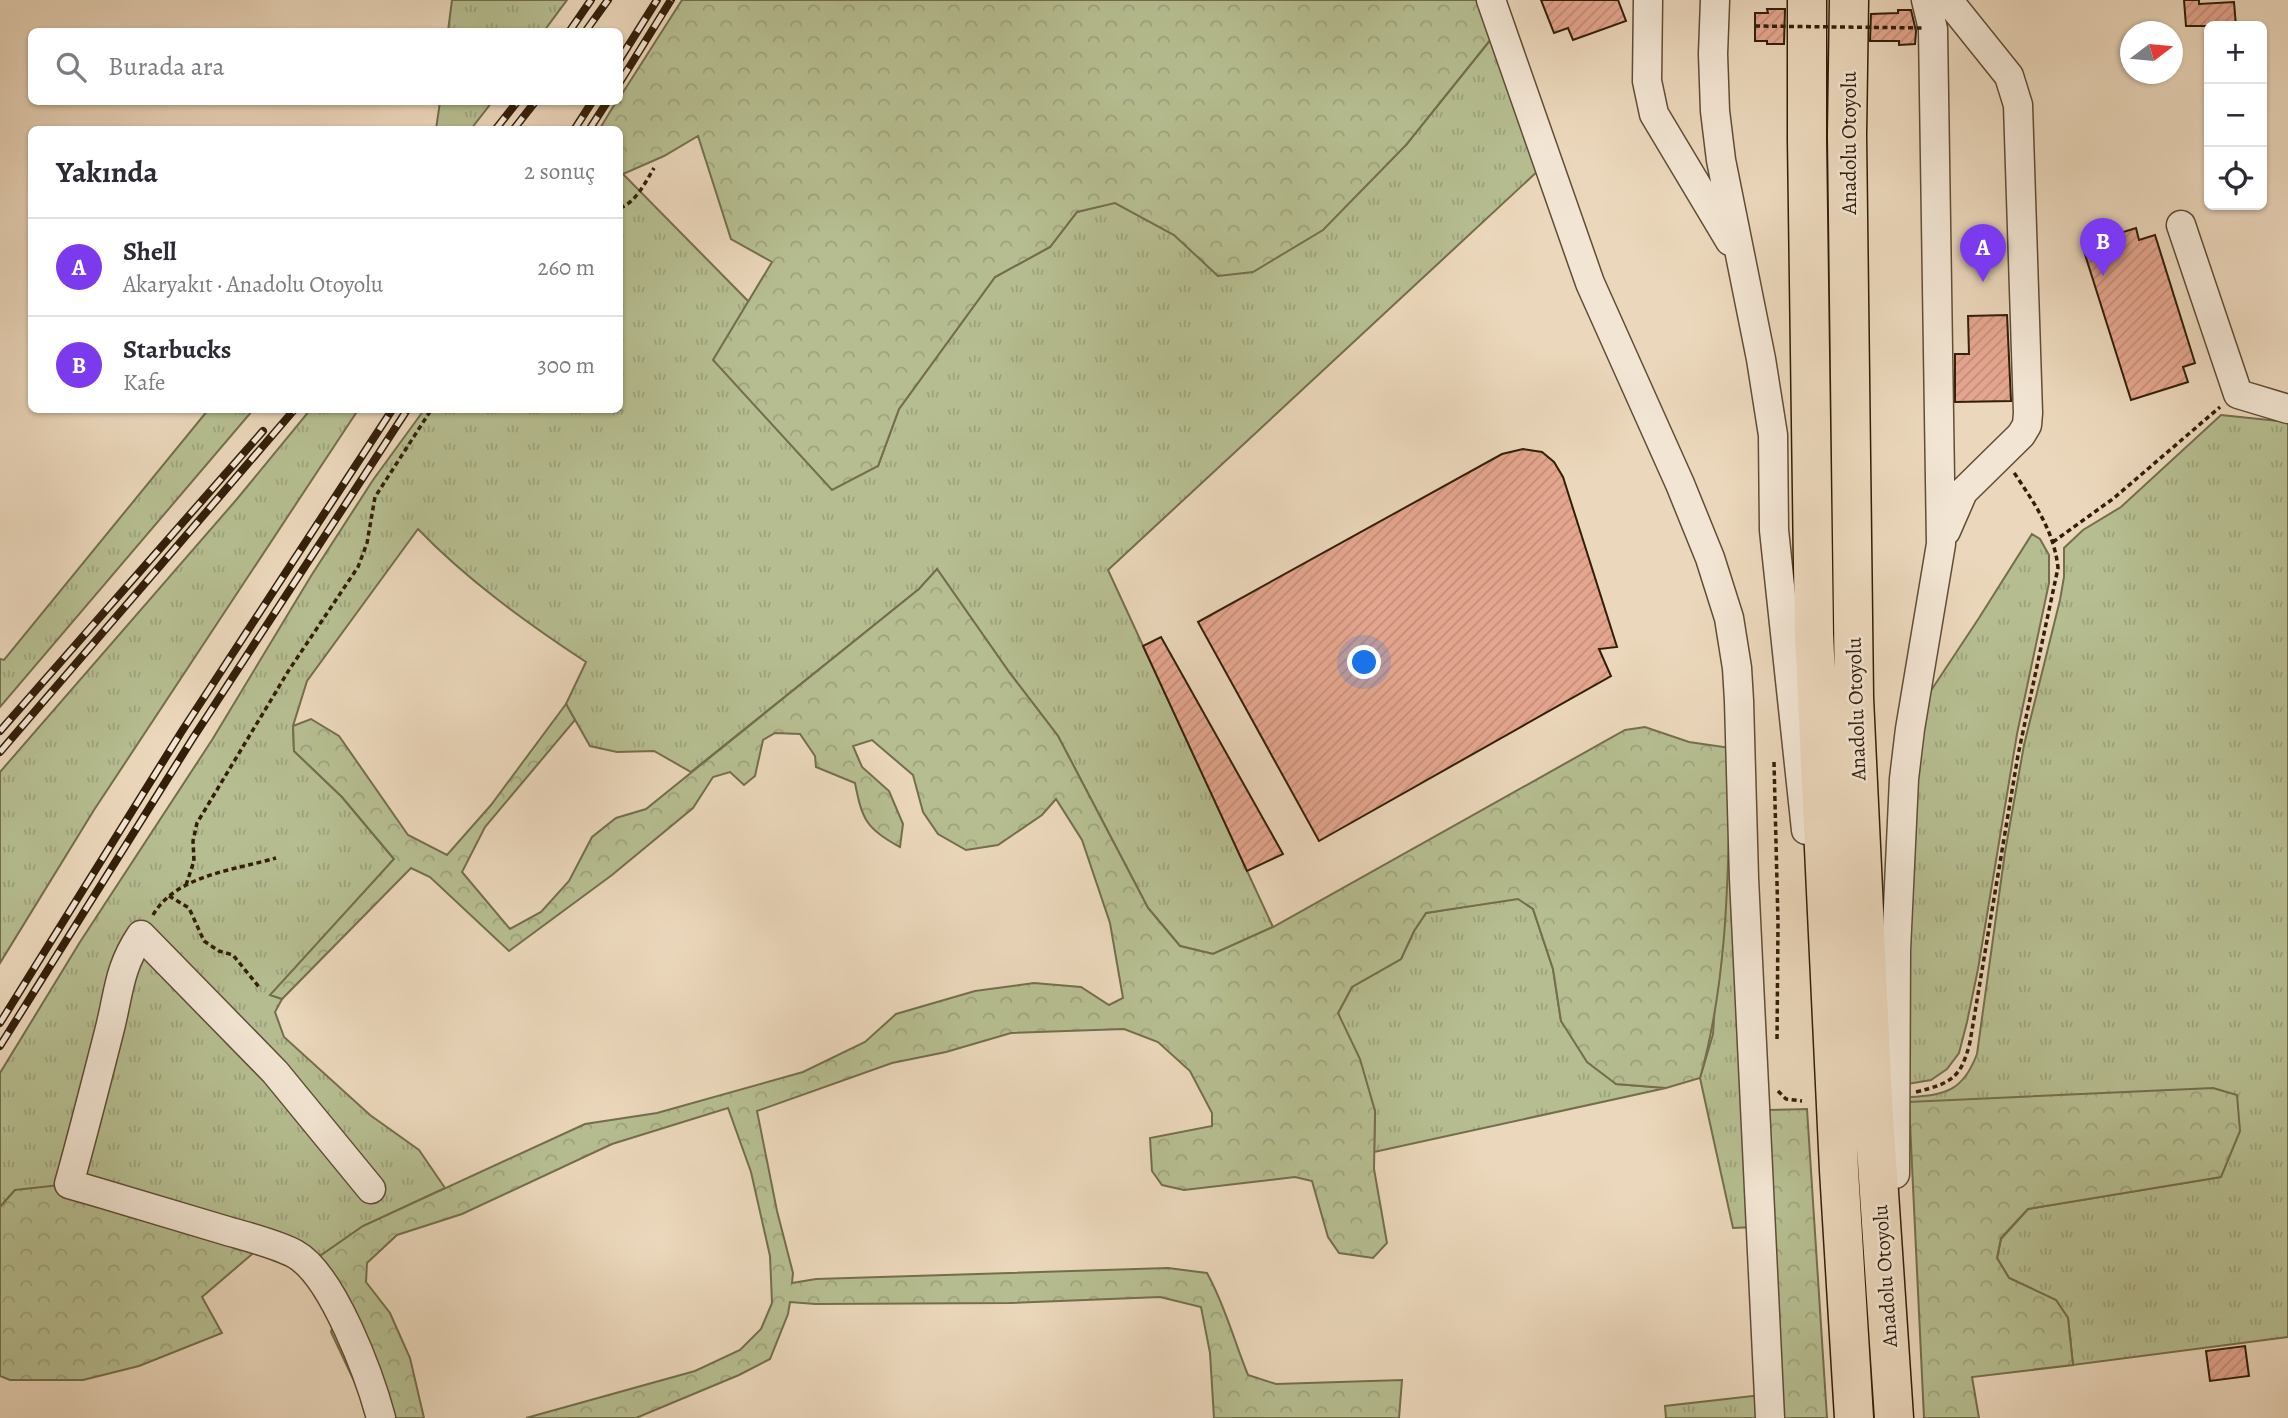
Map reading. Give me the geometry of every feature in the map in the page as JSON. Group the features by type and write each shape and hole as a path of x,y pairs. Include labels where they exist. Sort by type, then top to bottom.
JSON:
{"highway":[{"name":"Anadolu Otoyolu","path":"1807,0 1814,634 1839,1170 1854,1418"},
{"name":"Anadolu Otoyolu","path":"1849,0 1847,135 1854,698 1874,1102 1895,1418"}],"street":[{"path":"1491,0 1590,283 1680,484 1710,558 1729,618 1739,701 1745,906 1770,1418"},
{"path":"1648,0 1647,81 1654,114 1740,257"},
{"path":"1714,0 1715,111 1721,160 1761,359 1773,435 1774,530 1839,1170"},
{"path":"1895,1418 1896,950 1902,824 1910,729 1941,544 1933,29 1926,0"},
{"path":"1941,544 1963,492 2021,435 2027,425 2028,413 2018,105 2009,76 1948,0"},
{"path":"2181,225 2238,394 2288,409"},
{"path":"371,1189 275,1072 141,935 128,955 121,975 113,1016 69,1184 296,1254 321,1278 350,1334 374,1392 381,1418"}],"path":[{"path":"1755,26 1924,28"},
{"path":"623,207 636,196 654,169"},
{"path":"2053,542 2114,498 2226,402"},
{"path":"186,885 194,861 193,841 197,823 289,670 358,567 367,543 375,497 429,413"},
{"path":"1911,1093 1941,1086 1956,1077 1964,1064 1970,1042 2018,755 2058,568 2046,522 2001,453"},
{"path":"1774,758 1778,923 1777,1043"},
{"path":"141,935 157,909 174,891 276,858"},
{"path":"169,896 189,908 204,941 219,951 233,955 259,987"},
{"path":"1776,1083 1778,1093 1786,1100 1802,1101"}],"green space":[{"path":"452,0 567,0 546,28 448,28"},
{"path":"682,0 1477,0 1491,39 1406,145 1323,230 1253,272 1218,276 1174,235 1115,203 1077,212 1050,247 995,277 899,409 878,466 832,490 713,360 772,262 731,239 698,136 664,156 623,174 623,126 601,126 614,105 623,105 623,92"},
{"path":"1491,39 1540,169 1108,570 1273,927 1213,954 1180,946 1148,908 1058,736 1009,672 937,569 919,589 691,772 654,751 617,752 590,746 566,704 586,662 498,600 418,529 307,681 293,726 294,751 342,797 394,859 271,995 282,999 275,1012 284,1037 370,1115 419,1150 445,1188 363,1226 307,1265 15,1190 0,1207 0,1073 80,942 212,740 311,576 373,480 422,413 623,413 623,174 749,302 714,361 878,466 899,409 995,277 1050,247 1077,212 1115,202 1175,235 1218,276 1406,145"},
{"path":"440,105 490,105 473,126 436,126"},
{"path":"206,413 250,413 0,707 0,659 4,660"},
{"path":"308,413 356,413 94,810 0,963 0,772 237,499"},
{"path":"2221,415 2288,422 2288,1337 2073,1365 2068,1318 2056,1300 2009,1278 1997,1258 2001,1239 2028,1209 2220,1177 1909,1102 1909,1097 1933,1095 1952,1089 1966,1076 1977,1054 2005,852 2024,745 2060,600 2064,577 2064,548 2083,530 2121,507"},
{"path":"2032,534 2040,539 2049,555 2049,583 2017,734 1967,1022 1959,1053 1947,1069 1931,1080 1907,1084 1909,815 1928,695"},
{"path":"937,569 1009,672 1058,736 1148,908 1180,946 1213,954 1273,927 1625,730 1645,727 1689,742 1731,748 1726,914 1717,997 1700,1078 1666,1088 1616,1084 1587,1062 1561,1021 1553,969 1533,909 1518,899 1426,913 1401,959 1352,987 1338,1013 1360,1059 1375,1111 1374,1169 1387,1243 1373,1258 1339,1253 1328,1237 1312,1181 1295,1177 1184,1190 1162,1185 1152,1171 1150,1138 1212,1126 1212,1113 1190,1071 1158,1042 1124,1029 1011,1033 946,1052 892,1063 757,1111 777,1211 793,1273 792,1283 816,1279 1168,1268 1207,1273 1248,1375 1276,1384 1402,1380 1399,1418 1214,1418 1210,1353 1201,1307 1160,1297 1009,1303 790,1302 770,1359 739,1375 636,1418 526,1418 695,1371 740,1350 761,1329 772,1303 770,1256 751,1172 728,1108 612,1144 462,1214 397,1235 367,1263 366,1282 390,1313 410,1358 424,1418 368,1418 363,1400 331,1332 338,1311 307,1265 363,1226 585,1124 657,1113 803,1072 865,1042 896,1014 975,991 1034,983 1081,987 1109,1005 1123,998 1110,923 1082,840 1056,799 1042,815 998,845 966,850 938,834 923,812 913,775 872,740 853,746 862,767 889,791 903,824 900,847 867,822 855,783 816,767 815,756 800,734 775,733 763,740 755,776 744,785 730,772 713,777 693,808 612,875 509,951 430,877 411,868 282,999 270,995 394,859 342,797 294,751 293,726 311,719 339,736 408,835 447,855 491,805 566,704 575,720 485,827 462,872 510,929 541,912 569,881 592,837 616,818 646,809 919,589"},
{"path":"1731,748 1754,1227 1733,1228 1700,1078 1713,1034"},
{"path":"1518,898 1533,909 1553,969 1561,1021 1616,1084 1666,1088 1374,1152 1375,1111 1338,1013 1352,987 1401,959 1426,913"},
{"path":"2213,1088 2237,1095 2240,1131 2221,1177 2028,1209 2001,1238 1997,1258 2009,1278 2056,1300 2068,1318 2073,1365 1972,1377 1979,1418 1924,1418 1909,1102"},
{"path":"1807,1109 1827,1418 1780,1418 1764,1110"},
{"path":"69,1184 265,1243 202,1297 222,1333 139,1366 83,1380 10,1380 0,1376 0,1207 15,1190"},
{"path":"1761,1395 1763,1418 1666,1418 1665,1406"}],"building":[{"path":"1541,0 1618,0 1626,21 1573,40 1568,28 1554,33"},
{"path":"2184,0 2199,0 2199,4 2234,2 2236,21 2204,21 2204,26 2186,26"},
{"path":"1767,9 1785,9 1784,44 1755,41 1755,13 1768,13"},
{"path":"1898,10 1911,10 1916,31 1915,44 1870,41 1871,14 1898,13"},
{"path":"2136,228 2139,240 2155,235 2195,363 2183,367 2188,382 2131,400 2082,245"},
{"path":"2007,315 2011,401 1955,402 1955,354 1969,354 1968,316"},
{"path":"1523,449 1542,452 1554,462 1563,477 1617,647 1599,649 1611,676 1319,841 1198,622 1502,454"},
{"path":"1161,637 1283,854 1247,871 1143,646"},
{"path":"2245,1346 2249,1376 2210,1381 2206,1351"}],"railway":[{"path":"572,28 591,0"},
{"path":"588,28 608,0"},
{"path":"623,54 657,0"},
{"path":"623,77 671,0"},
{"path":"498,126 515,105"},
{"path":"516,126 533,105"},
{"path":"577,126 590,105"},
{"path":"592,126 605,105"},
{"path":"0,752 291,413"},
{"path":"0,1023 182,731 390,413"},
{"path":"0,1046 193,738 405,413"},
{"path":"0,731 263,431"}],"place":[{"name":"Starbucks","path":"2103,276"},
{"name":"Shell","path":"1983,282"}]}
